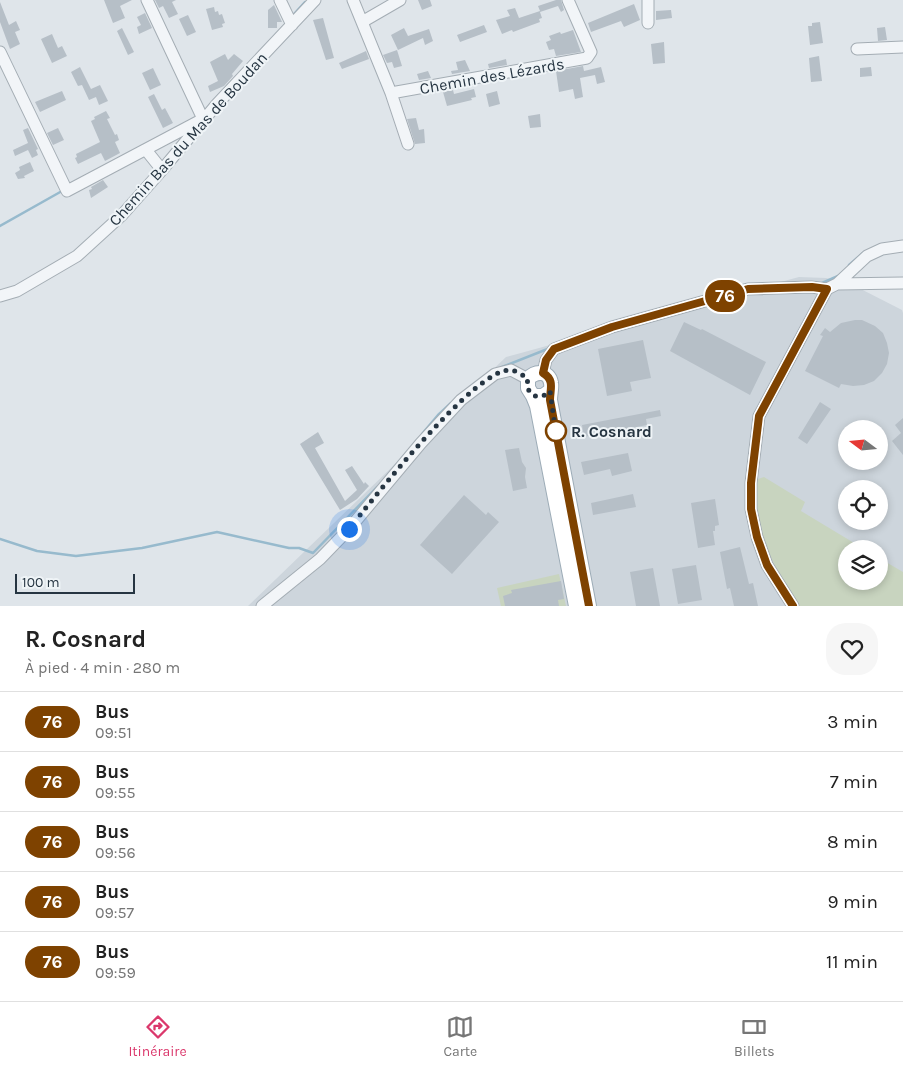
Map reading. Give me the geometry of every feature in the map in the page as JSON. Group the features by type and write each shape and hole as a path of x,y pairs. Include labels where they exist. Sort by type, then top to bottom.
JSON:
{"main road":[{"path":"576,606 537,406 528,388 528,379 534,374 543,373 549,377 551,382 550,400 589,606"},
{"path":"533,396 544,396 550,391"}],"street":[{"path":"0,52 67,191 203,119 147,0"},
{"path":"280,0 292,25"},
{"name":"Chemin Bas du Mas de Boudan","path":"0,296 17,291 77,256 122,215 162,170 203,119 315,0"},
{"path":"353,0 391,93 408,144"},
{"path":"362,22 400,0"},
{"name":"Chemin des Lézards","path":"391,93 586,58 591,52 568,0"},
{"path":"648,0 648,23"},
{"path":"857,49 903,46"},
{"path":"146,150 162,170"},
{"path":"543,373 546,360 554,349 612,327 748,289 812,287 827,289 837,284 867,256 882,249 903,246"},
{"path":"837,284 903,283"},
{"path":"793,606 767,565 757,537 751,509 751,483 759,416 827,289"},
{"path":"262,606 320,559 349,529 421,443 461,400 495,374 511,370 528,379"}],"shaded area":[{"path":"799,277 826,278 849,283 902,310 903,606 248,606 506,357"}],"green space":[{"path":"764,477 805,502 801,511 849,540 838,540 838,590 888,590 888,563 903,572 903,606 799,606 773,562 759,529 755,495 758,479"},
{"path":"559,574 566,606 501,606 497,588"}],"building":[{"path":"104,0 132,0 120,6 125,18 113,23"},
{"path":"155,0 176,0 172,2 178,14 169,18 163,6 159,8"},
{"path":"418,0 430,0 432,6 422,10"},
{"path":"561,0 564,10 561,12 558,6 540,12 542,18 539,19 540,22 502,34 496,20 510,16 507,10 515,8 519,18 540,11 538,6"},
{"path":"0,2 9,25 16,21 20,30 15,32 20,44 10,49 0,22"},
{"path":"634,4 640,20 624,27 621,21 591,32 588,23"},
{"path":"274,5 282,22 277,22 277,28 268,28 268,10"},
{"path":"214,7 215,12 218,11 219,15 222,14 225,23 222,24 223,27 212,30 206,9"},
{"path":"671,10 672,18 656,20 656,11"},
{"path":"145,13 152,28 139,34 137,27 141,25 137,17"},
{"path":"188,15 196,32 187,36 179,19"},
{"path":"323,18 334,58 326,60 313,20"},
{"path":"820,22 823,43 810,45 808,26 812,26 812,23"},
{"path":"484,25 487,32 460,42 457,35"},
{"path":"885,27 887,40 878,41 877,28"},
{"path":"122,28 134,52 128,55 117,31"},
{"path":"404,28 408,36 429,29 433,41 425,45 423,38 398,50 391,35"},
{"path":"573,30 581,52 556,56 554,49 549,50 546,42 551,40 549,36"},
{"path":"52,34 58,48 62,46 67,56 52,63 41,39"},
{"path":"664,42 665,63 653,64 651,44"},
{"path":"397,50 402,66 394,68 392,62 387,63 383,55"},
{"path":"366,51 369,59 342,69 339,63"},
{"path":"225,54 228,60 234,54 243,61 224,86 210,92 208,86 218,81 210,62"},
{"path":"819,56 822,81 811,82 809,58"},
{"path":"506,59 507,65 489,68 488,64"},
{"path":"465,60 470,71 452,74 451,71 458,70 456,62"},
{"path":"583,66 584,71 601,67 605,82 597,84 595,75 580,78 583,97 575,99 573,89 559,92 556,71"},
{"path":"80,67 91,89 100,85 108,101 99,105 96,97 89,100 82,85 78,86 71,72"},
{"path":"871,67 872,76 860,77 860,68"},
{"path":"153,68 161,85 150,90 142,73"},
{"path":"428,71 431,78 419,80 417,74"},
{"path":"474,89 476,97 471,98 472,100 447,106 443,92 453,90 454,94"},
{"path":"62,91 66,100 40,112 35,102"},
{"path":"497,91 500,104 489,107 486,94"},
{"path":"154,94 162,110 165,108 173,123 163,128 148,97"},
{"path":"106,111 110,118 107,119 119,140 115,142 120,153 105,161 101,153 78,164 75,158 77,157 76,154 100,142 91,121 95,119 94,117"},
{"path":"540,114 541,127 530,128 528,116"},
{"path":"416,118 419,130 424,129 425,143 415,144 407,119"},
{"path":"28,128 38,149 36,150 38,155 32,158 28,150 15,156 13,150 28,143 23,130"},
{"path":"58,128 64,140 53,145 47,133"},
{"path":"30,162 34,171 24,176 25,178 18,179 15,173 20,170 19,167"},
{"path":"103,180 108,187 91,198 89,190 92,189 91,187"},
{"path":"862,320 875,326 883,333 889,353 887,364 882,373 874,381 864,385 841,384 839,388 805,371 823,336 820,335 825,328 830,332 841,323"},
{"path":"684,322 702,329 766,362 750,395 670,351"},
{"path":"643,340 651,378 630,382 632,391 607,396 598,349"},
{"path":"820,402 831,409 807,444 798,438"},
{"path":"660,410 661,416 646,419 647,425 584,437 582,425"},
{"path":"903,418 903,455 892,441 901,433 895,425"},
{"path":"318,432 324,443 315,448 345,501 357,490 345,470 352,466 364,484 365,482 369,486 357,499 340,510 300,444"},
{"path":"519,448 522,462 526,468 527,488 513,491 505,450"},
{"path":"628,453 632,471 612,476 610,469 584,475 581,462"},
{"path":"633,494 636,507 593,515 591,503"},
{"path":"464,495 486,515 488,512 499,522 452,574 420,545"},
{"path":"715,499 719,525 715,526 715,531 713,531 715,545 698,548 691,503"},
{"path":"740,547 749,584 753,583 758,606 734,606 730,588 727,589 720,552"},
{"path":"696,565 702,600 678,604 672,569"},
{"path":"653,568 660,606 636,606 630,572"},
{"path":"561,581 564,599 558,600 559,606 505,606 503,596 512,593 511,590"}],"waterway":[{"path":"294,14 305,2"},
{"path":"0,226 62,191"},
{"path":"849,265 863,253"},
{"path":"822,283 838,276"},
{"path":"502,367 550,348"},
{"path":"422,434 451,403"},
{"path":"0,539 37,551 76,556 142,548 217,532 289,548 299,548 313,553 377,487"}],"bus line":[{"name":"76","path":"589,606 550,400 552,384 549,377 543,373 546,360 554,349 612,327 748,289 812,287 827,289 759,416 751,483 751,509 757,537 767,565 793,606"}],"place":[{"name":"R. Cosnard","path":"556,431"}],"route":[{"path":"349,529 421,443 461,400 495,374 511,370 520,374 528,379 528,388 533,396 544,396 550,391 556,434 556,431"}]}
